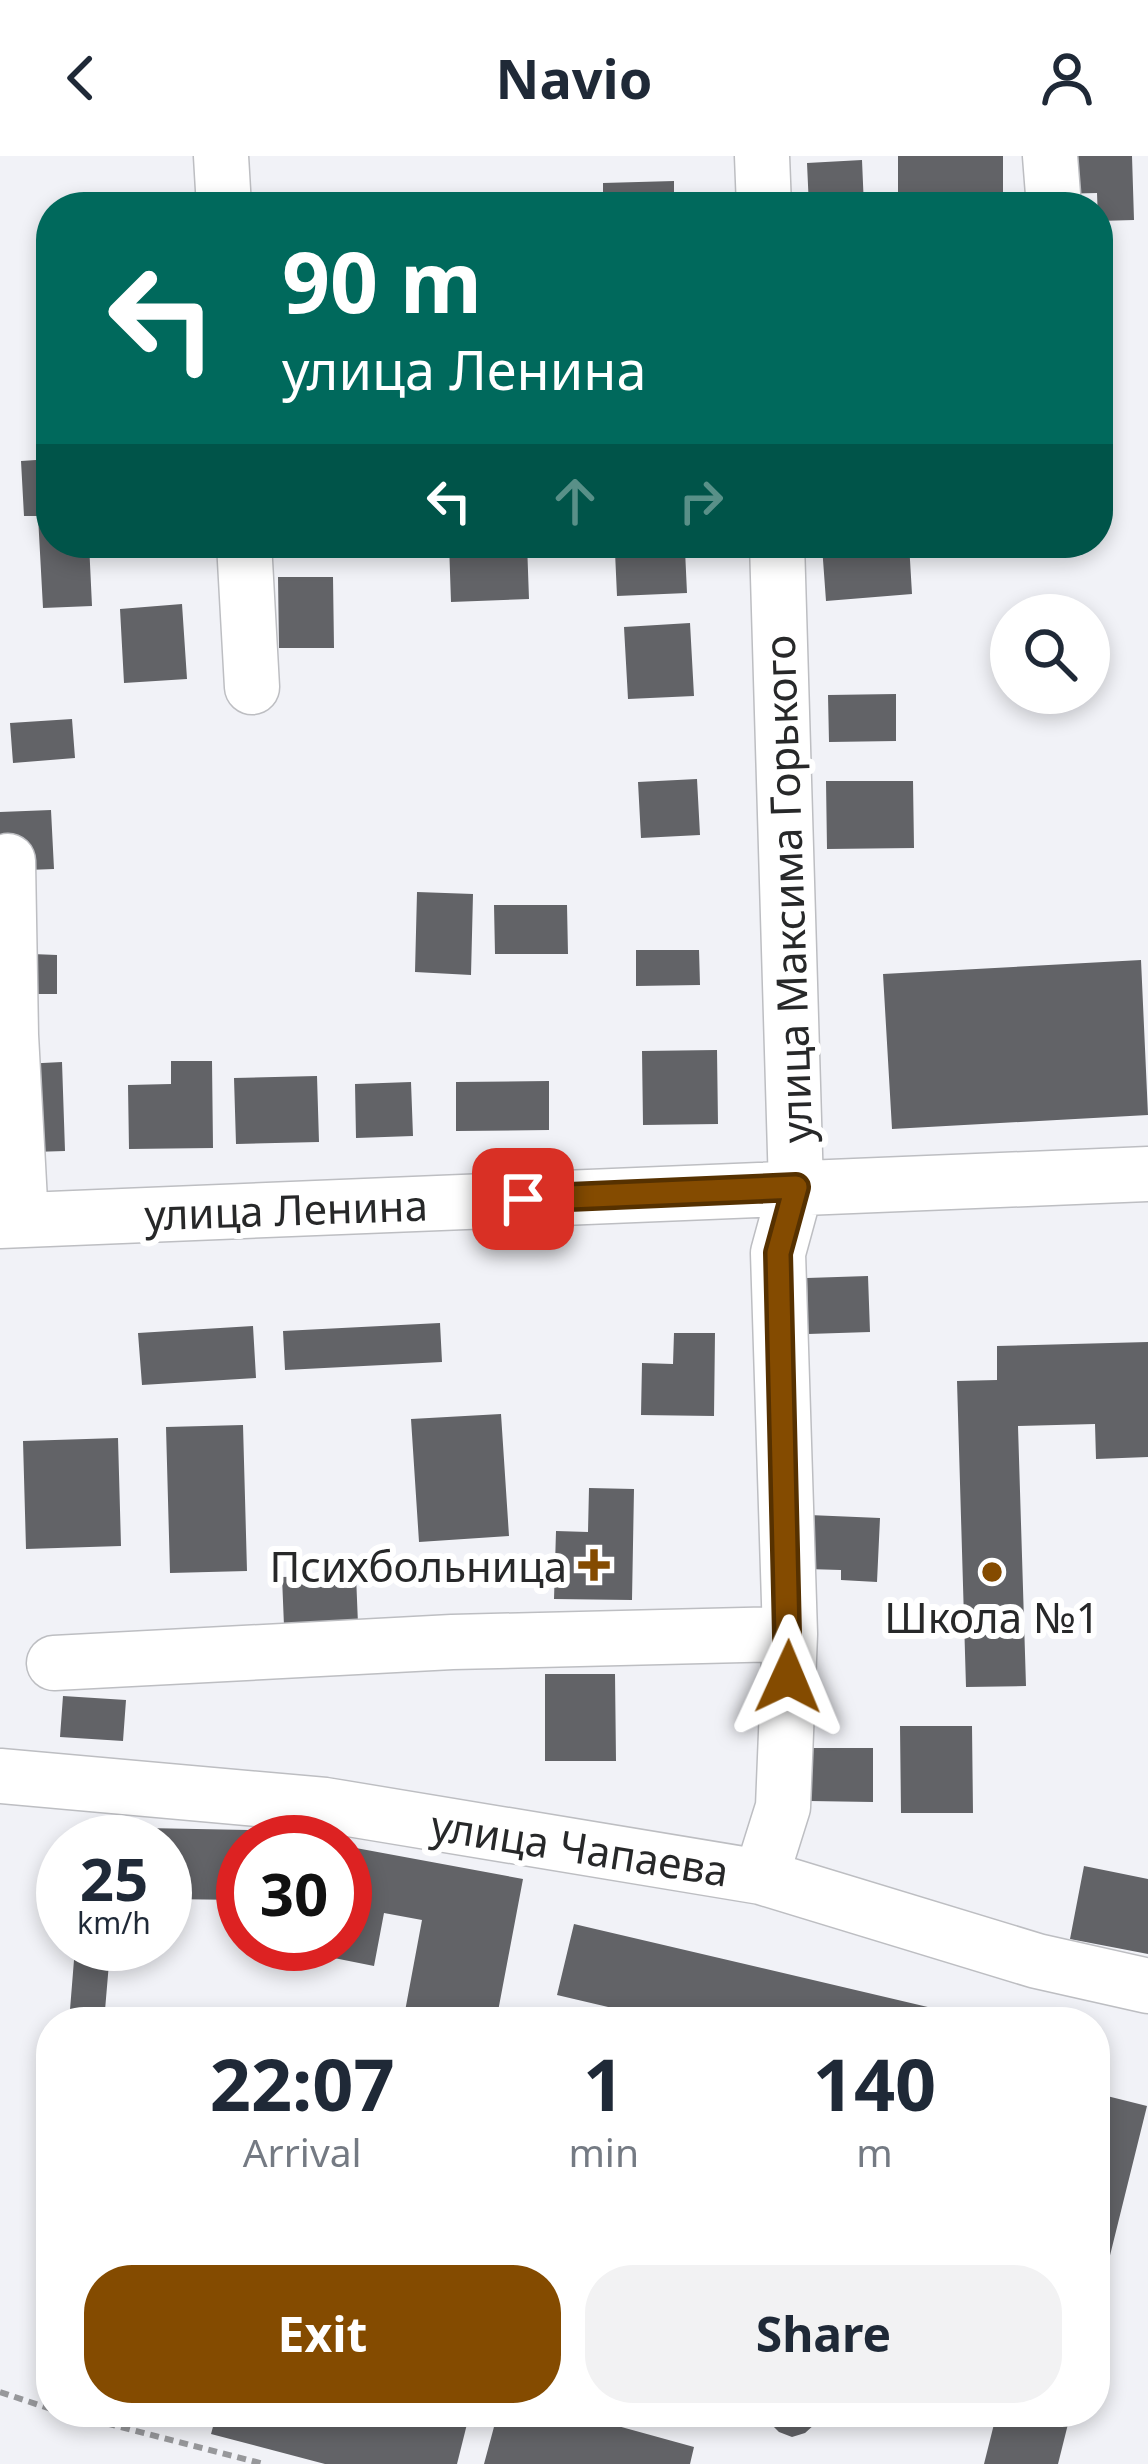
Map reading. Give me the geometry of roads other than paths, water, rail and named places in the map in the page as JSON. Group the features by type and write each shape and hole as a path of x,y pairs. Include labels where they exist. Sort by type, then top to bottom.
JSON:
{"street":[{"path":"221,156 223,192"},
{"path":"762,156 763,192"},
{"path":"1050,156 1053,192"},
{"path":"245,558 252,687"},
{"name":"улица Максима Горького","path":"761,1877 783,1807 790,1634 778,1253 796,1187 777,558"},
{"path":"8,861 11,1220"},
{"name":"улица Ленина","path":"11,1220 1148,1174"},
{"path":"54,1663 452,1642 790,1634"},
{"name":"улица Чапаева","path":"0,1776 325,1805 761,1877 1037,1960 1148,1986"}],"place":[{"name":"Психбольница","path":"594,1565"},
{"name":"Школа №1","path":"992,1572"}]}
